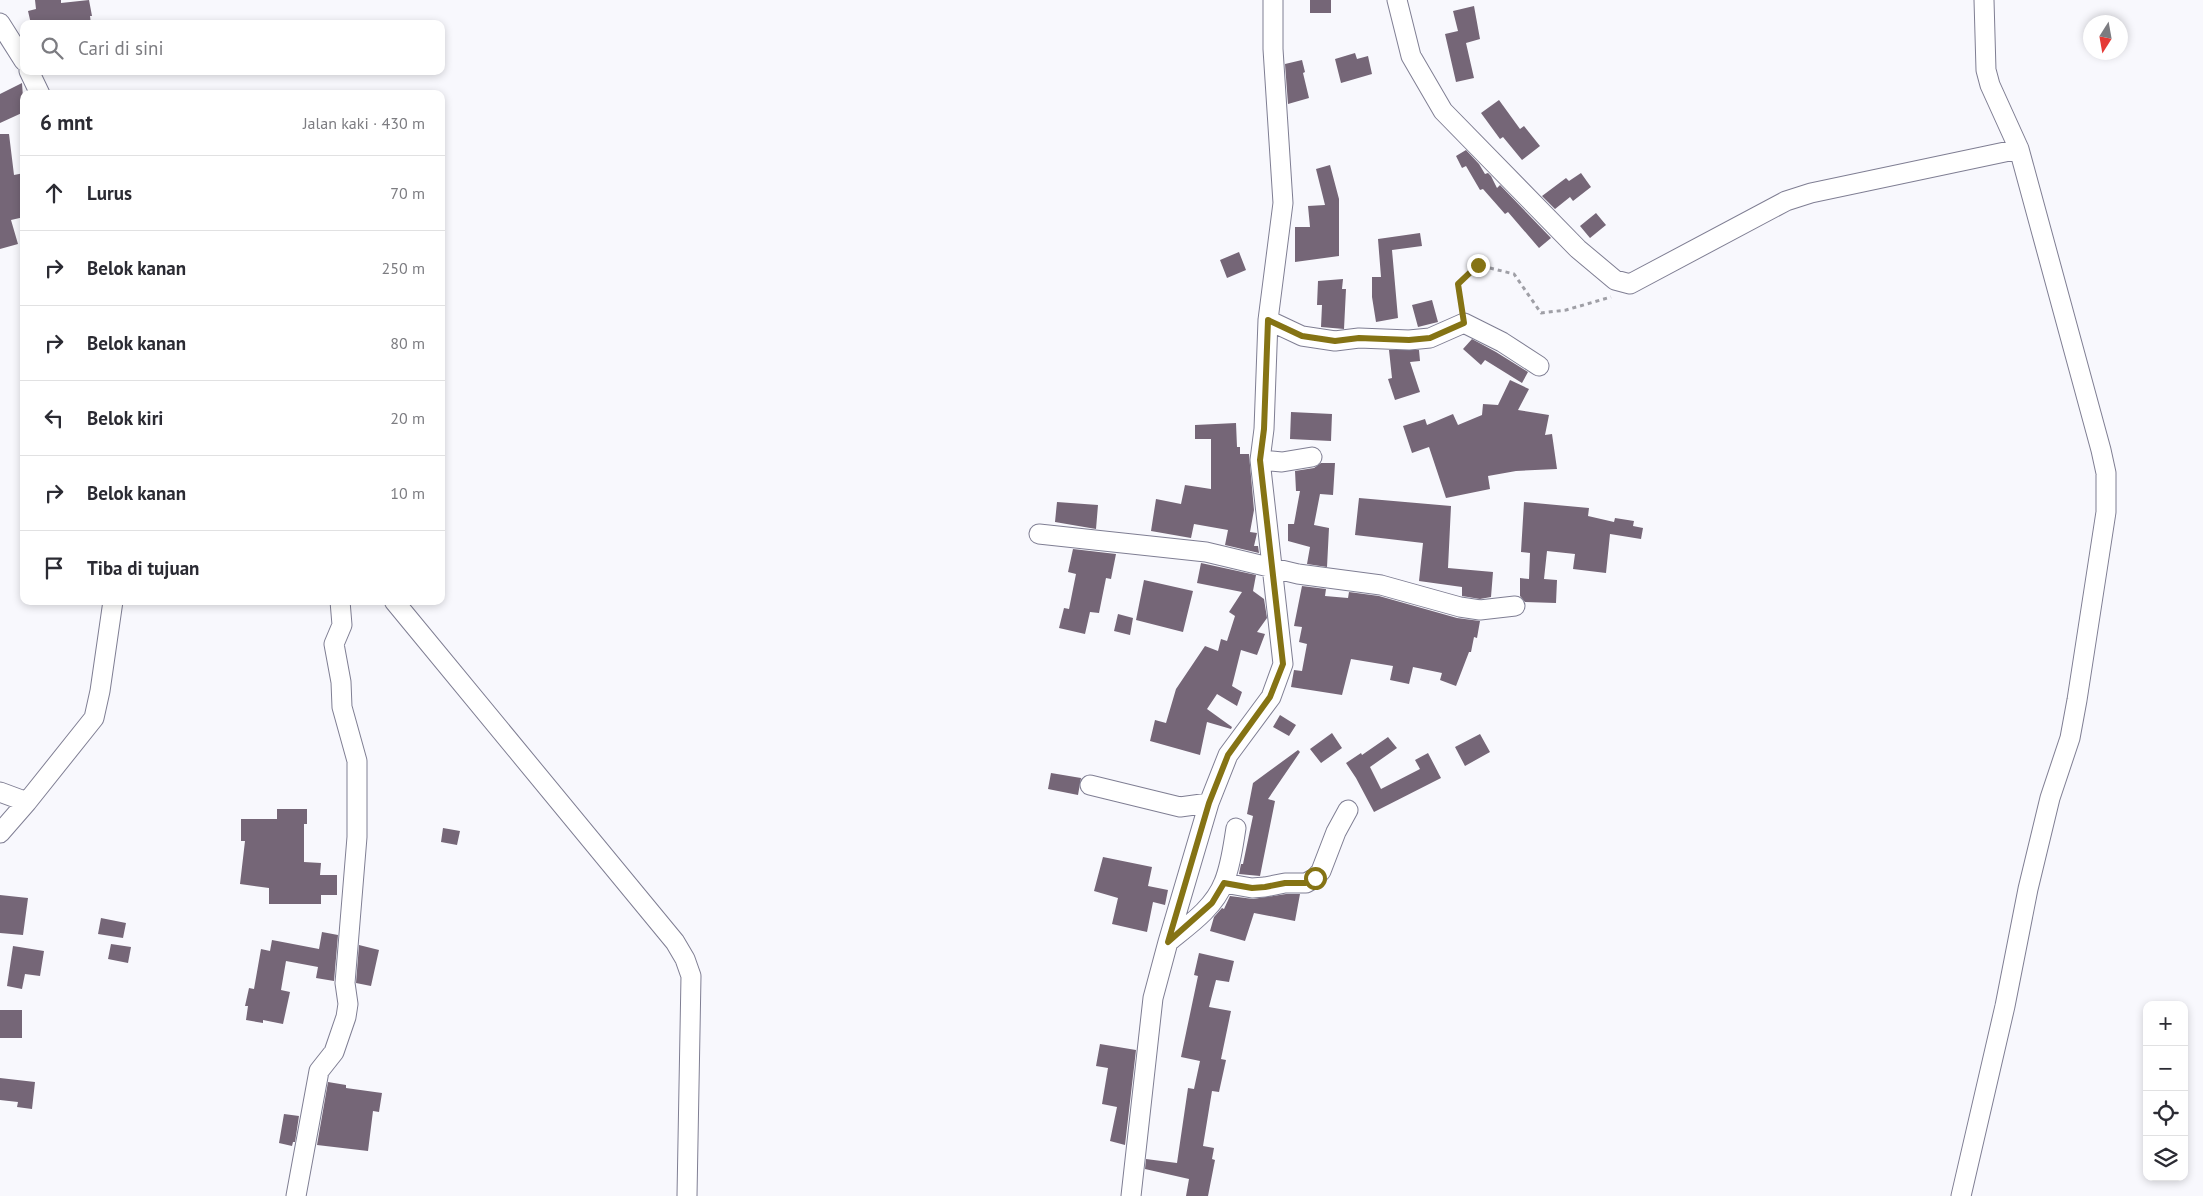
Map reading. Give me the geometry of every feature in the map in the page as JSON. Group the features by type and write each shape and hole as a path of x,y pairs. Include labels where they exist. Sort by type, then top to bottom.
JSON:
{"street":[{"path":"1131,1196 1153,998 1168,942 1209,803 1228,755 1270,697 1283,664 1260,460 1264,429 1268,320 1284,202 1273,49 1273,0"},
{"path":"1397,0 1411,56 1444,111 1578,249 1615,280 1630,284 1786,201 1811,193 2018,149"},
{"path":"1961,1196 2005,1006 2028,889 2050,798 2070,738 2106,512 2106,473 2101,450 2018,149 1990,85 1986,70 1984,0"},
{"path":"0,23 20,55"},
{"path":"31,75 38,90"},
{"path":"1268,320 1302,336 1335,341 1359,338 1409,340 1430,338 1464,323 1502,342 1538,366"},
{"path":"1260,460 1282,462 1312,457"},
{"path":"1039,534 1206,552 1272,569 1381,586 1460,607 1480,610 1515,606"},
{"path":"0,833 28,802 94,718 100,691 112,605"},
{"path":"296,1196 319,1071 334,1052 338,1043 348,1004 345,983 357,837 357,761 342,707 341,682 334,644 342,625 340,605"},
{"path":"397,605 656,920 685,958 691,976 687,1196"},
{"path":"1090,785 1180,807 1209,803"},
{"path":"0,792 28,802"},
{"path":"1224,883 1252,888 1285,883 1306,883 1315,878 1321,871 1336,832 1348,810"},
{"path":"1168,942 1212,903 1224,883 1236,828"}],"path":[{"path":"1464,323 1458,284 1478,265 1514,274 1541,313 1566,310 1617,296"}],"building":[{"path":"35,0 61,0 61,3 89,0 92,16 90,16 90,20 30,20 28,11 36,9"},
{"path":"1310,0 1331,0 1331,13 1310,13"},
{"path":"1474,6 1480,39 1466,43 1474,78 1456,82 1445,34 1458,31 1453,11"},
{"path":"1355,53 1357,59 1368,56 1372,74 1341,83 1335,59"},
{"path":"1302,60 1309,98 1288,104 1285,64"},
{"path":"22,83 22,90 20,90 20,114 0,123 0,94"},
{"path":"1499,100 1520,129 1524,126 1540,146 1522,160 1503,137 1500,139 1481,113"},
{"path":"0,134 9,134 14,175 20,174 20,218 11,220 18,244 0,249"},
{"path":"1466,150 1479,164 1485,174 1488,173 1491,176 1497,188 1500,185 1551,238 1539,248 1508,212 1505,214 1483,189 1480,190 1466,166 1462,168 1456,156"},
{"path":"1330,165 1339,199 1339,256 1295,262 1295,227 1310,227 1308,206 1325,205 1316,169"},
{"path":"1581,173 1591,187 1573,201 1570,197 1555,209 1542,196 1566,178 1569,181"},
{"path":"1596,213 1606,225 1590,238 1580,226"},
{"path":"1420,233 1422,246 1392,250 1398,318 1376,322 1372,297 1372,277 1381,277 1378,239"},
{"path":"1239,252 1246,270 1227,278 1220,260"},
{"path":"1343,279 1342,289 1346,289 1344,329 1321,327 1322,305 1317,305 1318,281"},
{"path":"1432,300 1438,322 1418,327 1412,305"},
{"path":"1472,339 1528,372 1522,383 1485,360 1481,365 1463,349"},
{"path":"1389,350 1419,350 1420,361 1410,362 1420,392 1395,400 1388,379 1392,378"},
{"path":"1510,380 1529,389 1518,410 1549,415 1545,435 1552,434 1557,469 1516,471 1488,476 1490,489 1446,498 1429,447 1412,453 1403,426 1425,419 1427,425 1453,414 1458,425 1482,415 1483,404 1498,405"},
{"path":"1291,412 1332,414 1331,441 1290,439"},
{"path":"1236,423 1237,447 1240,447 1240,454 1249,454 1254,510 1250,532 1257,533 1254,546 1258,546 1259,553 1225,545 1228,530 1194,524 1191,538 1151,531 1156,499 1181,504 1185,485 1211,489 1211,439 1195,439 1195,425"},
{"path":"1321,463 1335,463 1333,495 1320,494 1314,525 1329,528 1327,567 1307,564 1310,547 1288,541 1288,524 1294,524 1300,491 1296,491 1295,471 1314,468"},
{"path":"1359,498 1451,506 1448,568 1493,572 1491,597 1480,599 1462,596 1462,587 1419,581 1423,543 1355,535"},
{"path":"1057,502 1098,505 1096,529 1055,522"},
{"path":"1524,502 1589,508 1588,516 1614,522 1615,518 1634,521 1633,526 1643,528 1641,539 1610,534 1606,573 1573,569 1575,554 1547,551 1544,579 1557,580 1556,603 1525,602 1520,596 1520,578 1529,579 1530,553 1521,552"},
{"path":"1073,549 1116,554 1111,579 1106,578 1099,613 1090,612 1085,634 1059,628 1064,608 1069,609 1076,574 1068,572"},
{"path":"1201,563 1256,575 1253,591 1264,599 1267,618 1257,632 1265,634 1257,655 1241,650 1232,686 1242,692 1237,706 1217,694 1207,709 1232,727 1231,729 1207,722 1200,755 1150,741 1155,720 1166,723 1176,689 1205,646 1218,651 1221,639 1227,641 1235,616 1229,612 1242,592 1197,583"},
{"path":"1144,580 1193,591 1183,632 1136,620"},
{"path":"1302,586 1326,589 1325,596 1348,598 1349,592 1379,596 1457,618 1480,621 1477,638 1474,637 1471,652 1469,652 1456,686 1440,680 1442,673 1413,667 1409,684 1390,680 1393,666 1351,659 1342,695 1291,687 1294,670 1302,671 1307,644 1299,642 1302,627 1294,626"},
{"path":"1118,614 1133,618 1130,635 1114,631"},
{"path":"1280,715 1296,725 1289,736 1273,727"},
{"path":"1332,733 1342,748 1321,763 1310,749"},
{"path":"1480,734 1490,752 1465,766 1455,747"},
{"path":"1388,737 1397,748 1370,767 1381,789 1420,769 1415,760 1428,753 1441,778 1374,812 1346,763 1361,753 1362,755"},
{"path":"1298,750 1300,752 1268,799 1275,801 1260,876 1239,874 1241,864 1243,864 1253,816 1247,814 1253,783"},
{"path":"1051,773 1081,778 1078,795 1048,789"},
{"path":"277,809 307,809 307,824 304,824 304,862 321,863 320,875 337,875 337,895 321,895 321,904 269,904 269,888 240,884 245,841 241,841 241,819 277,819"},
{"path":"443,828 460,831 457,845 441,842"},
{"path":"1103,857 1152,867 1148,886 1168,890 1165,905 1153,902 1147,932 1112,924 1118,898 1094,891"},
{"path":"1300,894 1295,921 1254,913 1245,941 1210,931 1214,917 1222,908 1224,909 1230,896 1253,899"},
{"path":"0,895 28,898 23,935 0,933"},
{"path":"101,918 126,923 123,938 98,934"},
{"path":"322,932 338,935 334,981 316,978 318,967 286,961 281,990 290,992 283,1024 263,1020 263,1023 246,1020 248,1006 245,1006 249,988 254,989 261,949 270,951 272,940 319,949"},
{"path":"111,944 131,947 128,963 108,959"},
{"path":"359,945 379,950 371,986 356,983"},
{"path":"13,946 44,951 40,976 25,974 22,989 7,986"},
{"path":"1199,953 1234,961 1229,982 1216,980 1209,1007 1231,1011 1221,1059 1226,1060 1219,1092 1212,1091 1203,1146 1214,1148 1212,1159 1215,1160 1208,1196 1186,1196 1189,1179 1145,1169 1146,1159 1177,1163 1188,1088 1194,1089 1200,1061 1181,1057 1198,976 1194,975"},
{"path":"0,1010 22,1010 22,1038 0,1038"},
{"path":"1100,1044 1136,1050 1125,1145 1110,1141 1117,1107 1102,1104 1108,1068 1096,1066"},
{"path":"0,1078 35,1082 32,1109 17,1107 18,1102 0,1100"},
{"path":"328,1082 346,1085 346,1088 382,1093 379,1112 373,1111 368,1151 317,1145"},
{"path":"284,1114 299,1116 295,1142 293,1142 292,1146 279,1143"}],"route":[{"path":"1315,878 1306,883 1285,883 1252,888 1224,883 1212,903 1198,918 1168,942 1209,803 1228,755 1270,697 1283,664 1260,460 1264,429 1268,320 1302,336 1314,339 1335,341 1359,338 1409,340 1430,338 1464,323 1458,284 1478,265"}]}
